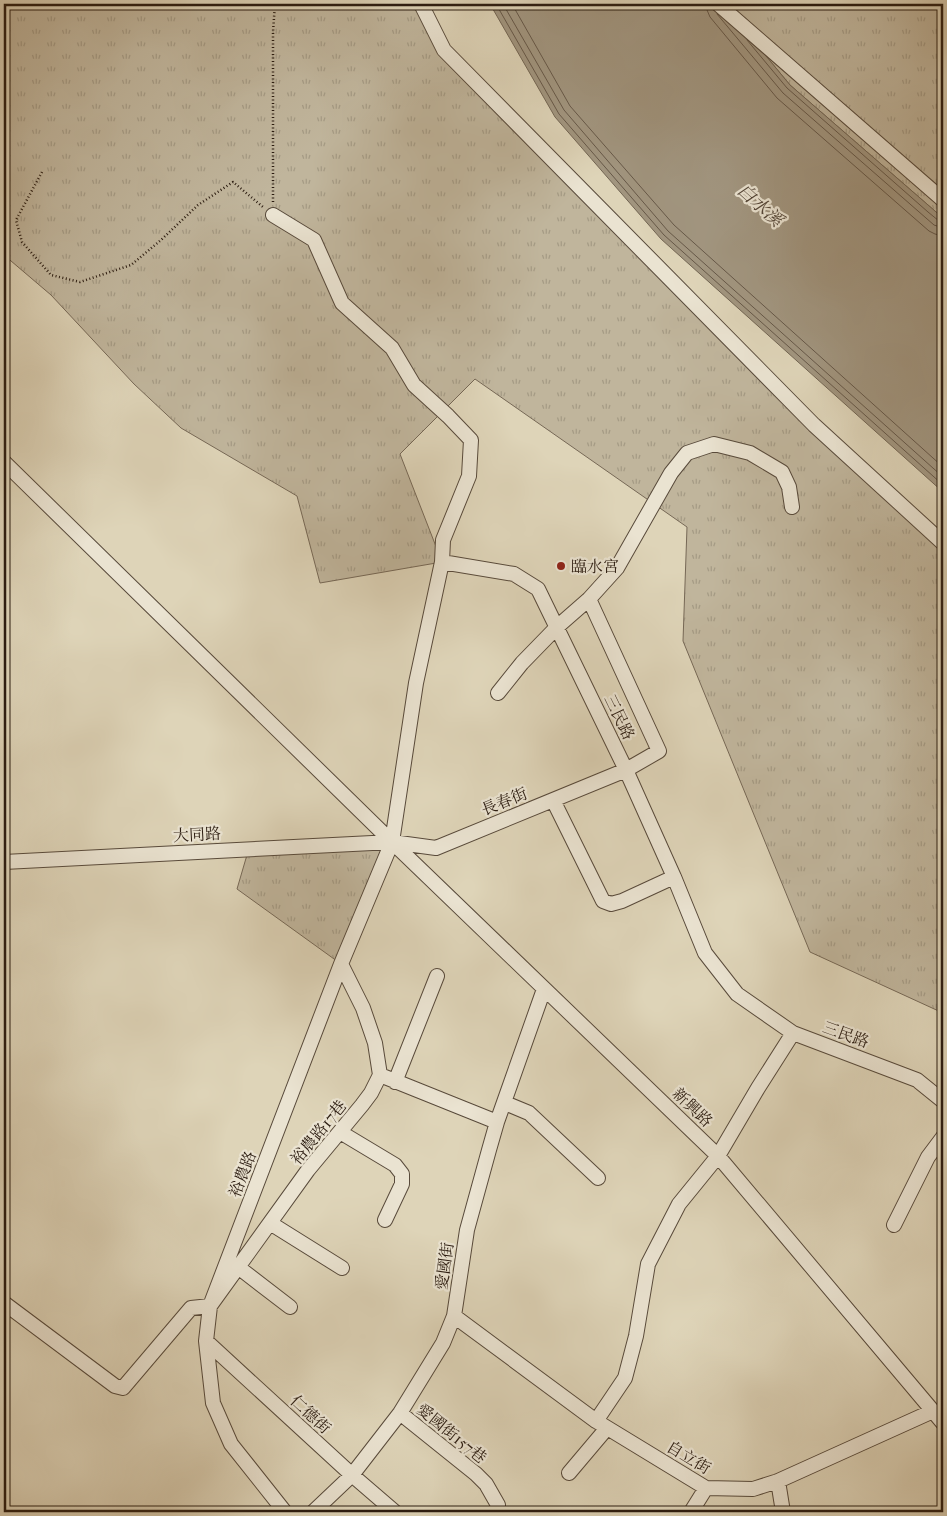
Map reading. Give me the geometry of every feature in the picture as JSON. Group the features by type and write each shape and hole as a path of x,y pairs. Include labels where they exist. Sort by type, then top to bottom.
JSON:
{"street":[{"path":"421,4 444,50 814,425 943,543"},
{"path":"718,4 943,200"},
{"path":"273,215 314,240 342,303 392,348 414,385 471,440 469,476 443,540 442,562 416,684 392,842"},
{"path":"498,693 522,663 557,627 589,599 617,568 671,473 687,453 714,444 750,453 782,472 789,486 792,507"},
{"name":"新興路","path":"4,462 392,842 718,1156 943,1423"},
{"name":"三民路","path":"442,562 514,574 538,589 626,770 674,877 705,953 737,994 793,1033 917,1080 943,1101"},
{"name":"長春街","path":"392,842 436,848 626,770 659,751 589,599"},
{"path":"553,800 603,902 611,904 622,901 674,877"},
{"name":"大同路","path":"4,862 392,842"},
{"name":"裕農路","path":"285,1512 231,1444 213,1403 206,1340 210,1306 341,964 392,842"},
{"path":"341,964 363,1008 375,1043 380,1075 497,1122"},
{"path":"395,1082 438,976"},
{"name":"愛國街","path":"313,1512 352,1475 400,1414 443,1344 454,1316 467,1230 497,1122 544,989"},
{"path":"569,1473 602,1424 625,1378 636,1336 648,1264 679,1204 718,1156 793,1033"},
{"name":"裕農路17巷","path":"210,1306 308,1170 372,1093 380,1075"},
{"path":"505,1103 529,1113 598,1178"},
{"path":"340,1132 395,1165 402,1174 402,1184 386,1220"},
{"path":"894,1225 928,1158 943,1137"},
{"path":"270,1223 342,1268"},
{"path":"238,1267 290,1307"},
{"path":"4,1303 115,1386 123,1388 191,1308 210,1306"},
{"name":"自立街","path":"454,1316 602,1424 706,1488 753,1489 778,1481 933,1411"},
{"name":"仁德街","path":"206,1340 352,1475 395,1512"},
{"name":"愛國街157巷","path":"400,1414 476,1474 486,1484 498,1504"},
{"path":"778,1481 783,1512"},
{"path":"691,1512 706,1488"}],"path":[{"path":"273,215 272,32 275,4"},
{"path":"42,172 16,220 22,242 52,275 80,282 131,265 198,205 233,182 273,215"}],"green space":[{"path":"4,4 418,4 493,106 943,541 943,1013 810,952 683,641 687,527 475,379 400,454 442,562 320,583 297,496 181,428 134,384 51,295 4,255"},
{"path":"723,4 943,4 943,218 790,85"},
{"path":"388,844 341,964 237,889 249,848"}],"water":[{"name":"白水溪","path":"490,4 723,4 790,85 943,218 943,492 661,239 555,117"}],"place":[{"name":"臨水宮","path":"561,566"}]}
